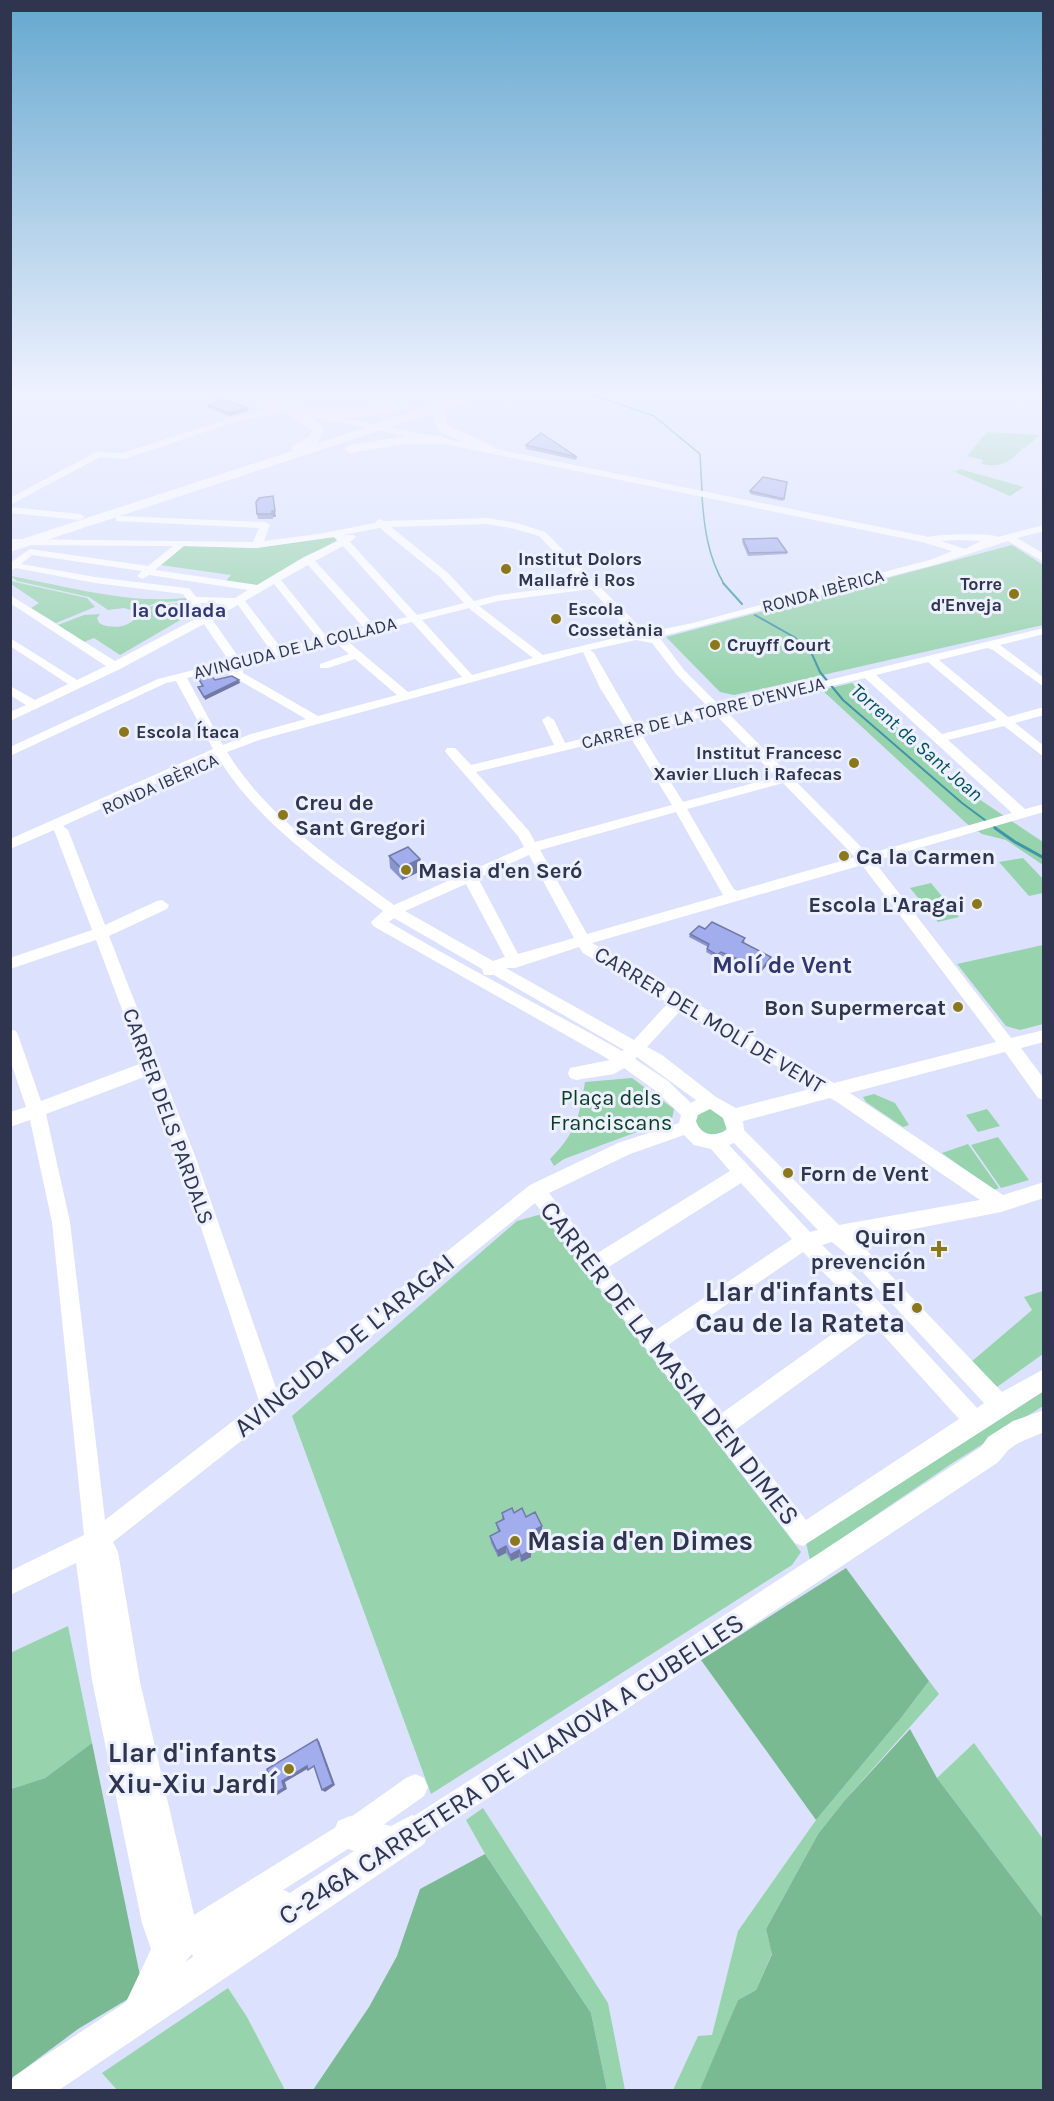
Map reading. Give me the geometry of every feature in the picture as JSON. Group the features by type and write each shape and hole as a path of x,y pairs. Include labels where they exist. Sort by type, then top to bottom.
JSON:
{"highway":[{"path":"11,546 175,493"}],"main road":[{"path":"350,1833 403,1838"},
{"name":"C-246A CARRETERA DE VILANOVA A CUBELLES","path":"26,2091 138,2015 187,1955 320,1891 403,1838"}],"street":[{"path":"10,502 27,493"},
{"path":"703,493 924,539 947,547"},
{"path":"10,510 80,517"},
{"path":"119,519 265,525 257,545"},
{"path":"11,546 131,542 257,545 350,538 357,528 381,523 487,521 538,532 548,539 592,586 645,635 658,654 667,656 784,779 865,859 1007,1045 1015,1051 1019,1061 1044,1093"},
{"path":"381,523 444,575 472,604 542,660"},
{"name":"RONDA IBÈRICA","path":"10,846 270,732 542,660 701,622 968,539 994,537 1044,524"},
{"name":"RONDA IBÈRICA","path":"947,547 969,551 983,544 1044,530"},
{"path":"10,717 116,667 204,618 240,601 339,538"},
{"path":"339,538 470,679"},
{"path":"968,539 978,547 969,551"},
{"path":"1011,539 1044,559"},
{"path":"131,542 125,549 169,554"},
{"path":"132,584 182,543"},
{"path":"16,567 30,552 260,589"},
{"path":"308,559 332,583 370,629"},
{"path":"16,567 95,580 186,591 237,668 239,676 316,720"},
{"path":"275,579 331,639 356,655 406,696"},
{"name":"AVINGUDA DE LA COLLADA","path":"10,752 152,684 221,666 237,668 278,652 498,598 592,586"},
{"path":"10,598 116,667"},
{"path":"192,600 240,601"},
{"path":"240,601 278,652"},
{"name":"CARRER DE LA TORRE D'ENVEJA","path":"468,770 1044,631"},
{"name":"RONDA IBÈRICA","path":"542,660 561,660 645,635"},
{"path":"10,641 76,686"},
{"path":"988,645 997,648 1044,684"},
{"path":"588,653 610,687 727,891 735,897"},
{"path":"324,666 356,655"},
{"path":"930,658 1044,753"},
{"path":"868,674 1022,814"},
{"path":"180,677 198,714 222,753 255,798 294,836 318,857 393,911 656,1060 710,1101 724,1106 735,1124 834,1233 850,1245 1000,1405"},
{"path":"10,689 34,705"},
{"path":"939,739 1044,711"},
{"name":"RONDA IBÈRICA","path":"10,852 222,753 330,722 345,712"},
{"path":"548,720 561,747"},
{"name":"CARRER DEL MOLÍ DE VENT","path":"451,751 524,834 588,949 834,1091 1001,1204"},
{"path":"784,779 531,847 393,911 378,922 637,1068 678,1099 699,1139 716,1143 726,1140 735,1124 834,1091 1044,1036"},
{"path":"480,980 491,968 1044,808"},
{"name":"CARRER DELS PARDALS","path":"61,830 186,1156 271,1405"},
{"path":"469,875 515,962"},
{"path":"10,964 101,933 162,905"},
{"path":"576,1072 614,1067 636,1049 680,1001"},
{"path":"10,1035 36,1110 61,1222 96,1541 87,1564 104,1680 156,1923 187,1955 415,1786"},
{"path":"10,1120 151,1067"},
{"path":"689,1120 696,1106 710,1101"},
{"name":"AVINGUDA DE L'ARAGAI","path":"10,1584 96,1541 271,1405 536,1191 624,1148 689,1120"},
{"path":"716,1143 976,1422 1044,1379"},
{"path":"593,1266 743,1172"},
{"path":"654,1343 799,1244 834,1233 843,1234 1001,1204 1044,1190"},
{"name":"CARRER DE LA MASIA D'EN DIMES","path":"536,1191 803,1535 976,1422"},
{"path":"721,1427 877,1314"},
{"name":"C-246A CARRETERA DE VILANOVA A CUBELLES","path":"403,1838 595,1715 997,1449 1004,1449 1027,1434 1036,1424"}],"green space":[{"path":"334,537 337,540 257,587 225,582 231,575 160,565 181,546 254,548"},
{"path":"1012,545 1043,565 1043,625 734,695 720,692 666,637"},
{"path":"11,576 120,597 186,598 188,600 156,603 134,611 124,608 108,610 89,597 17,581"},
{"path":"11,581 87,598 95,607 56,623 31,608 39,603 11,584"},
{"path":"188,602 196,611 120,655 94,638 84,642 58,625 84,615 100,614 97,618 99,623 117,627 134,620 134,612 152,606"},
{"path":"852,683 884,711 881,712 961,787 1043,842 1043,865 1006,840 982,834 966,823 822,690"},
{"path":"1023,858 1043,879 1043,893 1029,896 999,862"},
{"path":"931,883 959,917 938,922 910,888"},
{"path":"1043,945 1043,1024 1020,1030 1006,1026 957,964"},
{"name":"Plaça dels Franciscans","path":"632,1078 674,1109 672,1119 564,1159 554,1166 550,1159 571,1133 581,1106 585,1082"},
{"path":"874,1094 895,1103 909,1125 903,1127 866,1102 863,1097"},
{"path":"706,1107 718,1109 728,1127 721,1134 709,1136 698,1130 694,1116"},
{"path":"987,1109 1000,1126 978,1132 966,1115"},
{"path":"998,1137 1029,1180 1001,1188 971,1145"},
{"path":"968,1144 999,1188 994,1190 942,1153"},
{"path":"542,1214 801,1552 792,1565 431,1794 292,1416 517,1221"},
{"path":"1043,1291 1043,1354 997,1387 971,1362 1032,1310 1024,1297"},
{"path":"1043,1390 1043,1406 951,1464 810,1560 806,1543"},
{"path":"846,1568 929,1681 816,1820 701,1660"},
{"path":"68,1626 92,1743 45,1778 11,1789 10,1653"},
{"path":"929,1681 939,1694 845,1800 818,1834 766,1929 772,1953 756,1990 738,2000 704,2085 700,2090 673,2090 698,2036 712,2035 738,1931 816,1820"},
{"path":"910,1729 937,1778 1043,1918 1043,2090 700,2090 738,2000 756,1990 772,1954 766,1929 818,1834 845,1800"},
{"path":"92,1743 143,1990 78,2029 11,2079 11,1789 45,1778"},
{"path":"974,1743 1043,1839 1043,1918 937,1778"},
{"path":"483,1808 608,2003 625,2090 607,2090 591,2013 485,1854 466,1820"},
{"path":"485,1854 591,2013 607,2090 313,2090 369,2007 397,1956 420,1889"},
{"path":"228,1988 247,2017 285,2090 117,2090 102,2073"}],"building":[{"path":"759,493 785,493 784,499"},
{"path":"273,496 275,511 272,511 272,514 257,514 256,502 259,498"},
{"path":"777,538 787,552 749,553 743,539"},
{"path":"210,675 215,680 232,676 239,680 204,697 198,687 203,686 198,678"},
{"path":"408,847 420,859 401,868 389,856"},
{"path":"712,922 745,938 742,942 771,957 762,969 721,952 717,955 707,949 709,944 690,934 699,926 705,929"},
{"name":"Masia d'en Dimes","path":"512,1508 514,1513 522,1508 526,1517 535,1512 542,1526 533,1531 538,1540 529,1545 531,1550 521,1556 519,1550 510,1555 506,1546 497,1551 490,1536 500,1531 496,1523 504,1519 502,1513"},
{"name":"Llar d'infants Xiu-Xiu Jardí","path":"317,1739 333,1784 322,1790 314,1766 308,1770 307,1766 282,1781 284,1788 274,1794 267,1769"}],"waterway":[{"name":"Torrent de Sant Joan","path":"702,496 708,542 714,563 724,584"},
{"name":"Torrent de Sant Joan","path":"723,583 742,604"},
{"name":"Torrent de Sant Joan","path":"755,615 794,637 811,652 820,672 843,700 962,803 997,829"},
{"name":"Torrent de Sant Joan","path":"995,828 1044,858"}],"place":[{"name":"Institut Dolors Mallafrè i Ros","path":"506,569"},
{"name":"Torre d'Enveja","path":"1014,594"},
{"name":"Escola Cossetània","path":"556,619"},
{"name":"Cruyff Court","path":"715,645"},
{"name":"Escola Ítaca","path":"124,732"},
{"name":"Institut Francesc Xavier Lluch i Rafecas","path":"854,763"},
{"name":"Creu de Sant Gregori","path":"283,815"},
{"name":"Ca la Carmen","path":"844,856"},
{"name":"Masia d'en Seró","path":"406,870"},
{"name":"Escola L'Aragai","path":"977,904"},
{"name":"Bon Supermercat","path":"958,1007"},
{"name":"Forn de Vent","path":"788,1173"},
{"name":"Quiron prevención","path":"939,1249"},
{"name":"Llar d'infants El Cau de la Rateta","path":"917,1308"},
{"name":"Masia d'en Dimes","path":"515,1541"},
{"name":"Llar d'infants Xiu-Xiu Jardí","path":"289,1769"}],"district":[{"name":"la Collada","path":"179,610"},
{"name":"Molí de Vent","path":"782,965"}]}
